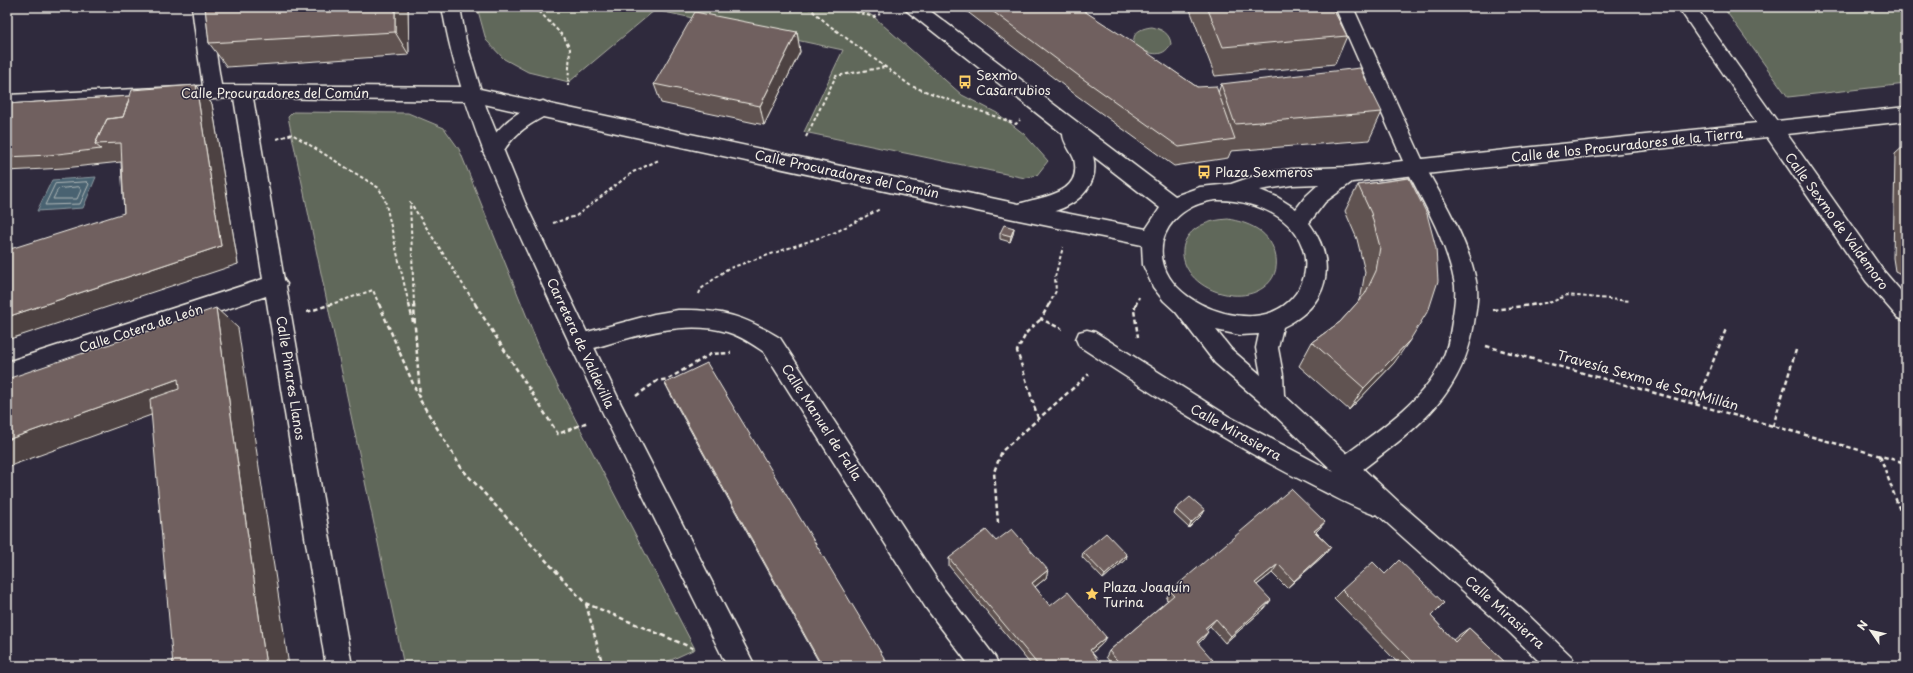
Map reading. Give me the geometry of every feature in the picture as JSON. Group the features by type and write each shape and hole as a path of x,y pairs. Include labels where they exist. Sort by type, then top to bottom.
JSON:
{"street":[{"path":"201,7 213,92"},
{"name":"Carretera de Valdevilla","path":"451,7 456,35 472,94 492,152 613,412 733,651 742,666"},
{"path":"913,7 1065,125 1174,207"},
{"path":"1344,7 1416,168 1452,238 1465,281 1465,314 1461,339 1453,364 1436,390 1413,415 1346,468"},
{"name":"Calle Sexmo de Valdemoro","path":"1687,7 1770,129 1819,195 1874,276 1906,312"},
{"name":"Calle Procuradores del Común","path":"7,102 242,91 472,94 543,108 1014,211 1153,239"},
{"name":"Calle Pinares Llanos","path":"242,91 340,666"},
{"path":"492,152 506,131 521,120 543,108"},
{"name":"Calle de los Procuradores de la Tierra","path":"1232,192 1263,181 1292,177 1348,175 1906,114"},
{"path":"1014,211 1038,208 1064,200 1078,189 1086,175 1086,161 1080,147 1065,125"},
{"name":"Calle de los Procuradores de la Tierra","path":"1298,224 1311,202 1320,192 1348,175"},
{"path":"1210,192 1232,192 1257,197 1274,205 1298,224 1312,245 1317,268 1311,291 1296,310 1273,322 1244,326 1228,325 1197,315 1173,297 1164,287 1155,269 1152,252 1153,239 1160,222 1174,207 1191,197 1210,192"},
{"name":"Calle Cotera de León","path":"7,372 276,284"},
{"name":"Calle Mirasierra","path":"1185,307 1223,356 1272,399 1392,512 1518,623 1563,666"},
{"name":"Calle Manuel de Falla","path":"580,343 672,320 688,318 715,319 738,325 757,333 772,345 934,599 986,666"},
{"path":"1272,399 1272,375 1267,348 1273,322"},
{"name":"Calle Mirasierra","path":"1087,339 1146,378 1240,436 1392,512"}],"path":[{"path":"535,7 564,36 570,49 568,86"},
{"path":"808,7 830,26 911,86 1016,124 1020,120"},
{"path":"838,7 874,17 880,14"},
{"path":"806,137 836,76 886,67"},
{"path":"252,148 292,134 379,188 385,200 415,328"},
{"path":"527,228 563,222 576,216 633,172 660,160"},
{"path":"420,400 415,328 410,202 558,434 613,412 657,381 668,379 711,354 736,352 772,345"},
{"path":"688,318 701,290 727,269 836,232 878,209 885,209"},
{"path":"1038,418 1017,351 1027,332 1041,319 1056,291 1054,277 1061,258 1064,242"},
{"path":"282,320 373,290 420,400 462,469 585,603 695,649"},
{"path":"1465,314 1552,302 1567,294 1630,301"},
{"path":"1140,295 1134,310 1146,378"},
{"path":"1041,319 1087,339"},
{"path":"1696,404 1726,329"},
{"name":"Travesía Sexmo de San Millán","path":"1461,339 1880,455"},
{"path":"1773,426 1796,350"},
{"path":"998,523 994,472 1002,451 1110,355"},
{"path":"1880,455 1906,463"},
{"path":"1880,455 1906,527"},
{"path":"585,603 603,666"}],"green space":[{"path":"477,7 859,7 874,17 962,95 997,113 1024,134 1048,161 1037,175 1025,178 804,132 843,50 655,10 569,82 528,72 504,59 486,40"},
{"path":"1723,7 1906,7 1906,84 1788,97"},
{"path":"1152,27 1162,30 1167,34 1170,40 1171,44 1167,49 1159,54 1149,53 1135,46 1135,35 1140,30"},
{"path":"293,112 408,113 444,128 459,149 544,359 695,649 658,666 404,666 288,117"},
{"path":"1228,219 1239,221 1257,229 1264,234 1274,249 1276,257 1275,273 1271,281 1253,293 1245,295 1232,295 1213,290 1198,281 1188,269 1183,256 1184,243 1192,232 1206,223"}],"water":[{"path":"96,177 83,208 37,211 52,180"}],"building":[{"path":"205,7 395,7 395,32 209,43"},
{"path":"987,7 1078,7 1197,87 1216,86 1235,139 1179,147 1079,76"},
{"path":"1207,7 1332,7 1347,36 1223,47"},
{"path":"695,12 797,32 760,106 654,84"},
{"path":"1360,68 1382,112 1235,124 1221,84"},
{"path":"196,85 221,246 7,317 7,250 124,213 121,143 95,144 107,119 123,117 132,90"},
{"path":"130,96 123,117 107,119 95,144 101,149 49,155 7,157 7,104"},
{"path":"1409,178 1427,214 1436,248 1438,281 1429,309 1410,340 1364,388 1312,342 1340,322 1365,294 1376,271 1380,247 1371,213 1358,185"},
{"path":"1004,225 1014,228 1011,236 1000,233"},
{"path":"216,308 266,666 173,666 150,399 179,389 178,379 7,440 7,379"},
{"path":"707,363 889,666 822,666 665,383"},
{"path":"1291,489 1325,522 1314,531 1331,547 1294,581 1278,564 1255,583 1271,600 1231,636 1216,619 1205,628 1208,632 1197,642 1213,660 1207,666 1122,666 1109,651 1174,595 1170,591"},
{"path":"1190,497 1205,510 1191,523 1176,509"},
{"path":"1012,529 1048,570 1032,583 1050,606 1068,592 1106,637 1090,650 1101,664 1098,666 1039,666 949,558 986,530 996,541"},
{"path":"1106,533 1127,555 1105,575 1083,552"},
{"path":"1399,560 1444,603 1431,616 1455,642 1469,628 1509,666 1417,666 1342,590 1373,562 1385,574"}],"place":[{"name":"Sexmo Casarrubios","path":"965,82"},
{"name":"Plaza Sexmeros","path":"1204,172"},
{"name":"Plaza Joaquín Turina","path":"1092,594"}]}
